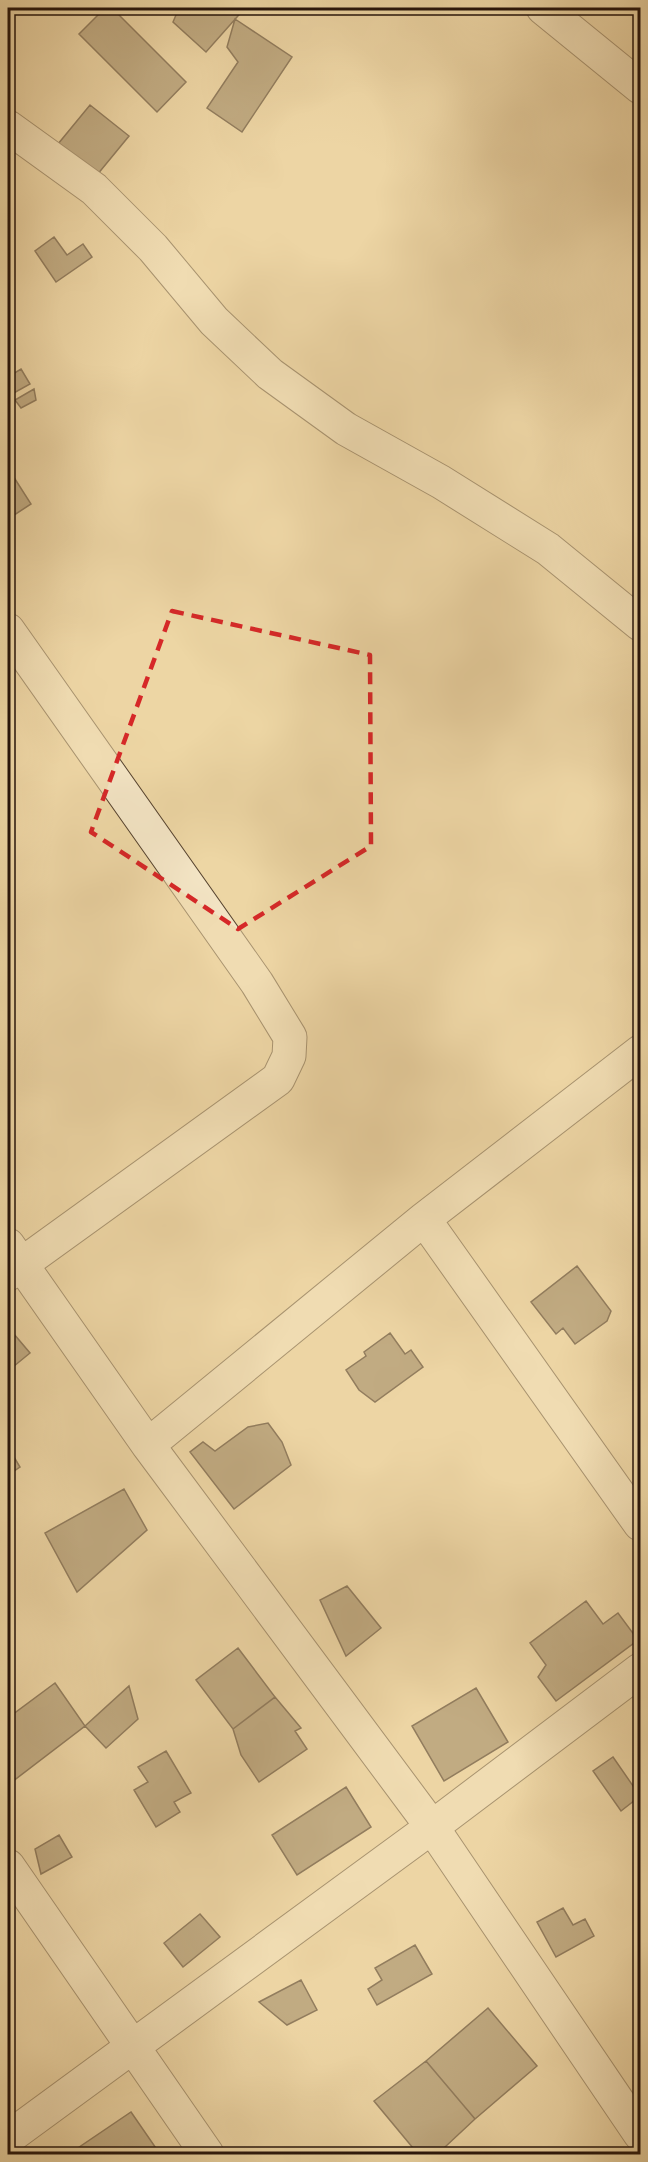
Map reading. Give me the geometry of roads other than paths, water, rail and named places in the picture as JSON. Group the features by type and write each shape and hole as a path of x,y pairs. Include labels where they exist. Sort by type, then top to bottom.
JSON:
{"street":[{"path":"543,8 640,87"},
{"path":"8,127 94,189 153,248 214,321 270,374 346,429 441,482 548,549 640,624"},
{"path":"8,630 257,984 290,1037 289,1056 278,1079 12,1261 432,1827 640,2134"},
{"path":"148,1445 424,1220 640,1052"},
{"path":"424,1220 640,1524"},
{"path":"8,2138 432,1827 640,1670"},
{"path":"8,1866 207,2154"}]}
